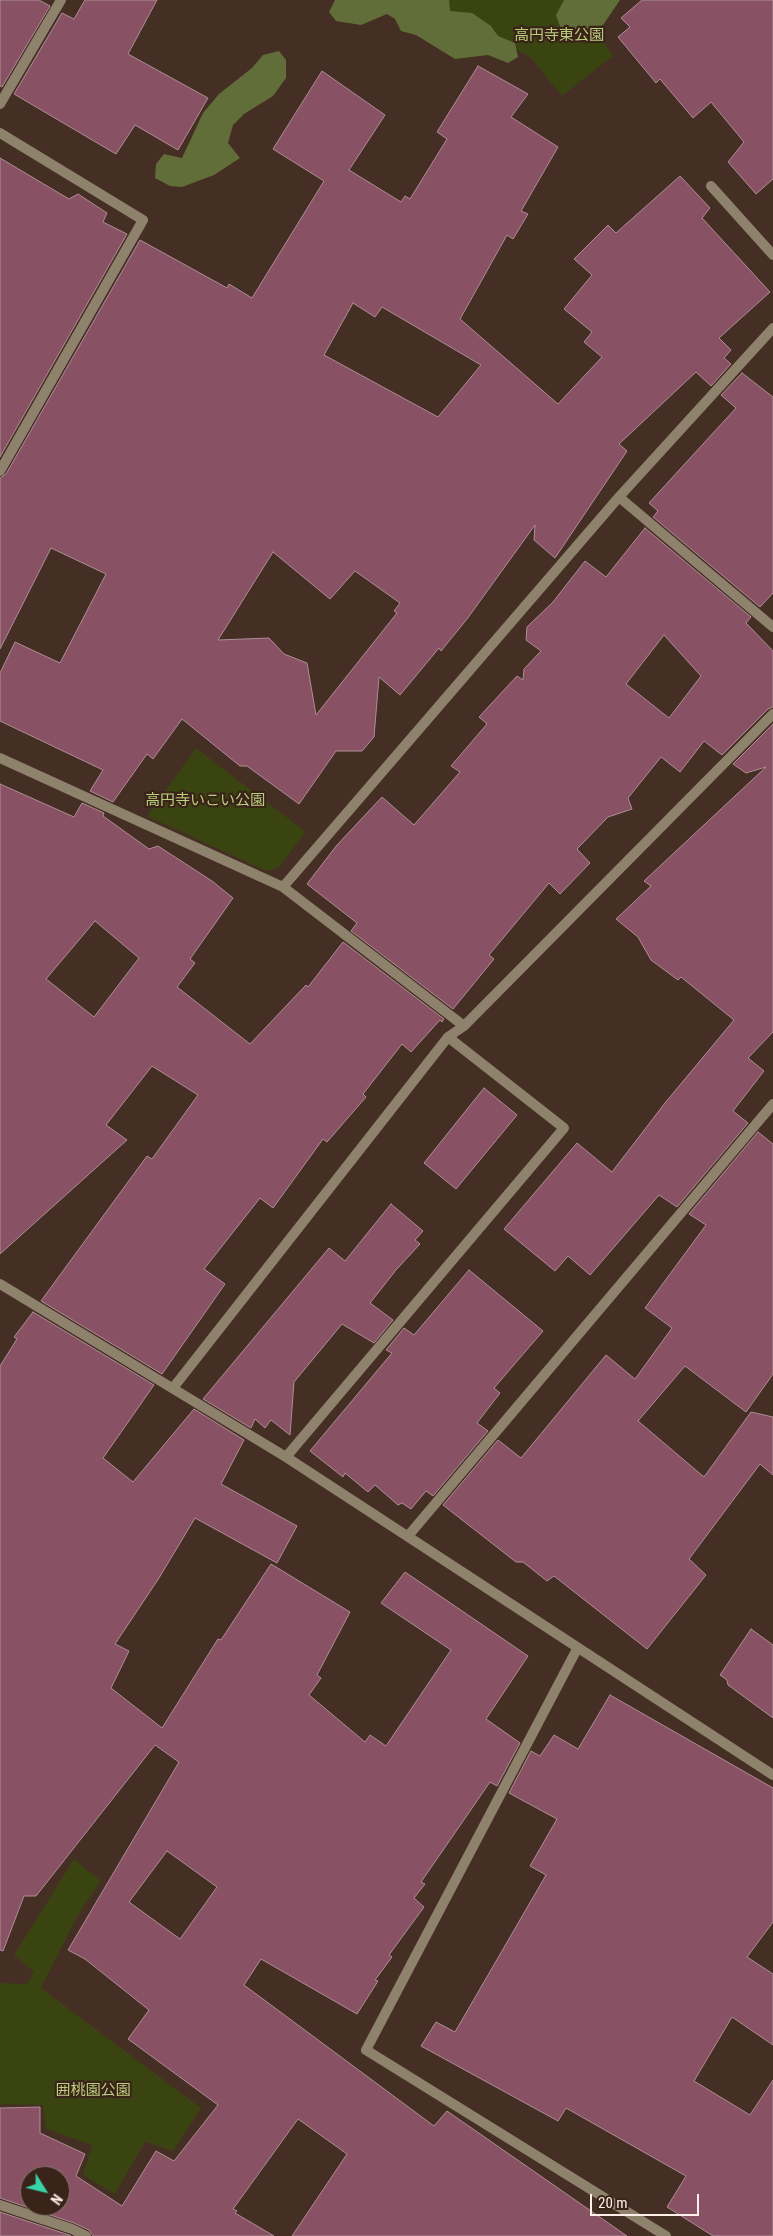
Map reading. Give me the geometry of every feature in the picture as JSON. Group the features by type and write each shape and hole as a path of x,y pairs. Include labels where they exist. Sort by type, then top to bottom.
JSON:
{"street":[{"path":"0,104 61,0"},
{"path":"0,133 143,220 0,471"},
{"path":"711,186 773,256"},
{"path":"283,887 619,496 773,328"},
{"path":"619,496 773,627"},
{"path":"173,1388 448,1037 464,1026 773,714"},
{"path":"0,758 283,887 464,1026"},
{"path":"286,1457 564,1128 448,1037"},
{"path":"408,1536 773,1104"},
{"path":"0,1284 286,1457 577,1649 773,1775"},
{"path":"577,1649 366,2050 666,2236"},
{"path":"0,2205 72,2229 86,2236"}],"green space":[{"path":"335,0 449,0 450,11 472,13 491,26 498,36 515,43 518,57 508,63 488,55 455,59 416,35 401,31 395,19 387,14 361,25 336,21 329,12"},
{"name":"高円寺東公園","path":"411,0 616,0 596,31 613,56 562,96 529,56"},
{"path":"564,0 620,0 603,25 577,36 561,29 556,15"},
{"path":"279,51 286,60 286,78 273,96 244,114 233,125 228,143 240,158 214,175 182,187 170,186 155,178 156,164 164,154 182,158 203,113 219,94 252,68 263,55"},
{"name":"高円寺いこい公園","path":"196,748 306,832 278,868 266,871 147,816"},
{"name":"囲桃園公園","path":"74,1859 101,1881 78,1915 41,1988 201,2108 173,2151 145,2142 115,2194 83,2175 92,2145 46,2129 43,2105 0,2104 0,1983 27,1984 34,1972 14,1955"}],"building":[{"path":"0,0 39,0 50,6 2,87 0,86"},
{"path":"85,0 157,0 128,54 208,98 178,150 135,125 116,154 14,94 62,13 74,19"},
{"path":"642,0 773,0 773,179 756,194 728,162 744,142 711,102 693,118 660,79 656,83 618,37 630,27 621,18"},
{"path":"478,66 528,94 511,117 558,147 521,211 528,214 513,239 507,235 460,319 558,404 602,357 584,342 592,332 564,309 592,275 574,259 608,225 616,233 680,176 710,208 702,218 770,292 719,338 731,350 724,358 731,364 711,386 696,372 619,444 627,451 555,558 534,540 535,525 467,619 441,651 439,648 400,695 379,677 374,737 362,751 336,751 299,804 247,766 240,766 182,719 153,759 147,754 113,802 90,791 103,770 0,721 0,673 15,642 60,663 106,574 51,548 0,649 0,478 6,474 140,240 227,288 229,284 252,298 324,181 273,149 322,71 385,115 349,170 401,202 405,196 410,199 447,139 437,132","holes":["353,303 375,317 382,307 481,365 438,417 324,355","273,552 330,599 355,571 400,603 394,611 397,613 316,715 307,663 284,654 269,638 218,640"]},
{"path":"0,158 69,199 78,194 107,213 103,222 127,234 0,457"},
{"path":"742,373 773,397 773,593 760,607 653,517 658,511 649,503 736,408 721,395"},
{"path":"645,528 751,617 746,623 773,651 773,707 768,709 722,755 704,741 680,772 661,757 628,798 632,809 608,817 577,849 590,863 560,894 549,883 489,955 494,959 453,1009 351,931 357,923 307,884 337,845 382,797 414,825 460,772 451,766 487,724 479,717 517,676 523,680 524,669 541,651 526,640 527,627 553,602 585,561 606,577","holes":["664,635 701,676 669,718 626,684"]},
{"path":"773,724 773,1032 748,1058 764,1071 733,1111 748,1123 677,1207 659,1195 590,1275 568,1256 555,1271 504,1229 577,1143 612,1172 665,1103 734,1020 681,977 678,980 651,960 638,937 616,919 651,886 644,881 766,767 746,773 733,764"},
{"path":"0,784 74,817 82,803 104,813 103,816 149,849 158,846 212,881 233,898 190,959 195,963 177,987 250,1044 306,985 308,987 343,942 444,1019 442,1022 440,1020 411,1052 402,1044 363,1094 366,1097 327,1142 323,1139 273,1208 260,1198 204,1269 225,1284 162,1374 41,1301 147,1156 152,1159 198,1095 152,1066 106,1125 127,1140 0,1254","holes":["95,921 139,958 94,1017 46,979"]},
{"path":"484,1088 517,1115 456,1189 424,1163"},
{"path":"758,1132 773,1144 773,1374 746,1412 685,1366 638,1421 704,1477 751,1412 773,1417 773,1475 760,1464 689,1559 706,1575 647,1649 554,1576 547,1581 523,1562 516,1562 443,1505 498,1440 521,1458 606,1355 635,1379 672,1328 645,1308 706,1225 689,1214"},
{"path":"391,1204 423,1231 415,1240 420,1244 370,1303 393,1320 374,1343 342,1324 294,1382 290,1435 271,1420 265,1428 255,1419 251,1428 203,1399 329,1248 345,1261"},
{"path":"469,1270 543,1331 494,1388 500,1393 477,1423 488,1431 433,1496 426,1491 411,1509 402,1503 398,1505 375,1485 368,1492 345,1473 343,1477 310,1451 392,1353 386,1350 404,1328 414,1335"},
{"path":"33,1312 154,1385 103,1458 133,1482 194,1409 244,1440 221,1484 297,1526 277,1563 195,1518 159,1578 115,1644 129,1651 111,1688 162,1728 218,1639 221,1640 271,1564 350,1612 317,1675 321,1678 309,1695 365,1742 370,1735 386,1746 451,1650 381,1603 405,1572 528,1656 486,1719 520,1743 497,1786 490,1782 421,1882 425,1884 414,1898 424,1907 389,1955 392,1957 375,1980 378,1981 357,2014 261,1959 244,1985 434,2126 447,2111 627,2236 292,2236 347,2154 298,2119 233,2209 237,2211 235,2213 274,2236 93,2236 89,2230 53,2216 70,2216 70,2166 20,2166 20,2205 0,2198 0,2108 40,2107 40,2133 85,2154 76,2176 122,2206 156,2151 174,2161 218,2105 128,2039 149,2010 85,1959 68,1950 179,1762 155,1745 36,1896 24,1896 3,1951 0,1950 0,1366 17,1339 14,1337","holes":["167,1851 217,1887 180,1939 129,1902"]},
{"path":"751,1629 773,1645 773,1718 728,1685 727,1680 720,1675"},
{"path":"610,1695 773,1788 773,1922 747,1957 773,1974 773,2045 732,2017 694,2081 750,2115 773,2080 773,2236 713,2236 667,2207 686,2176 566,2108 558,2121 421,2046 436,2022 455,2032 546,1875 530,1866 557,1819 509,1793 531,1751 540,1756 554,1735 578,1749"},
{"path":"0,2212 69,2235 71,2236 0,2236"}]}
